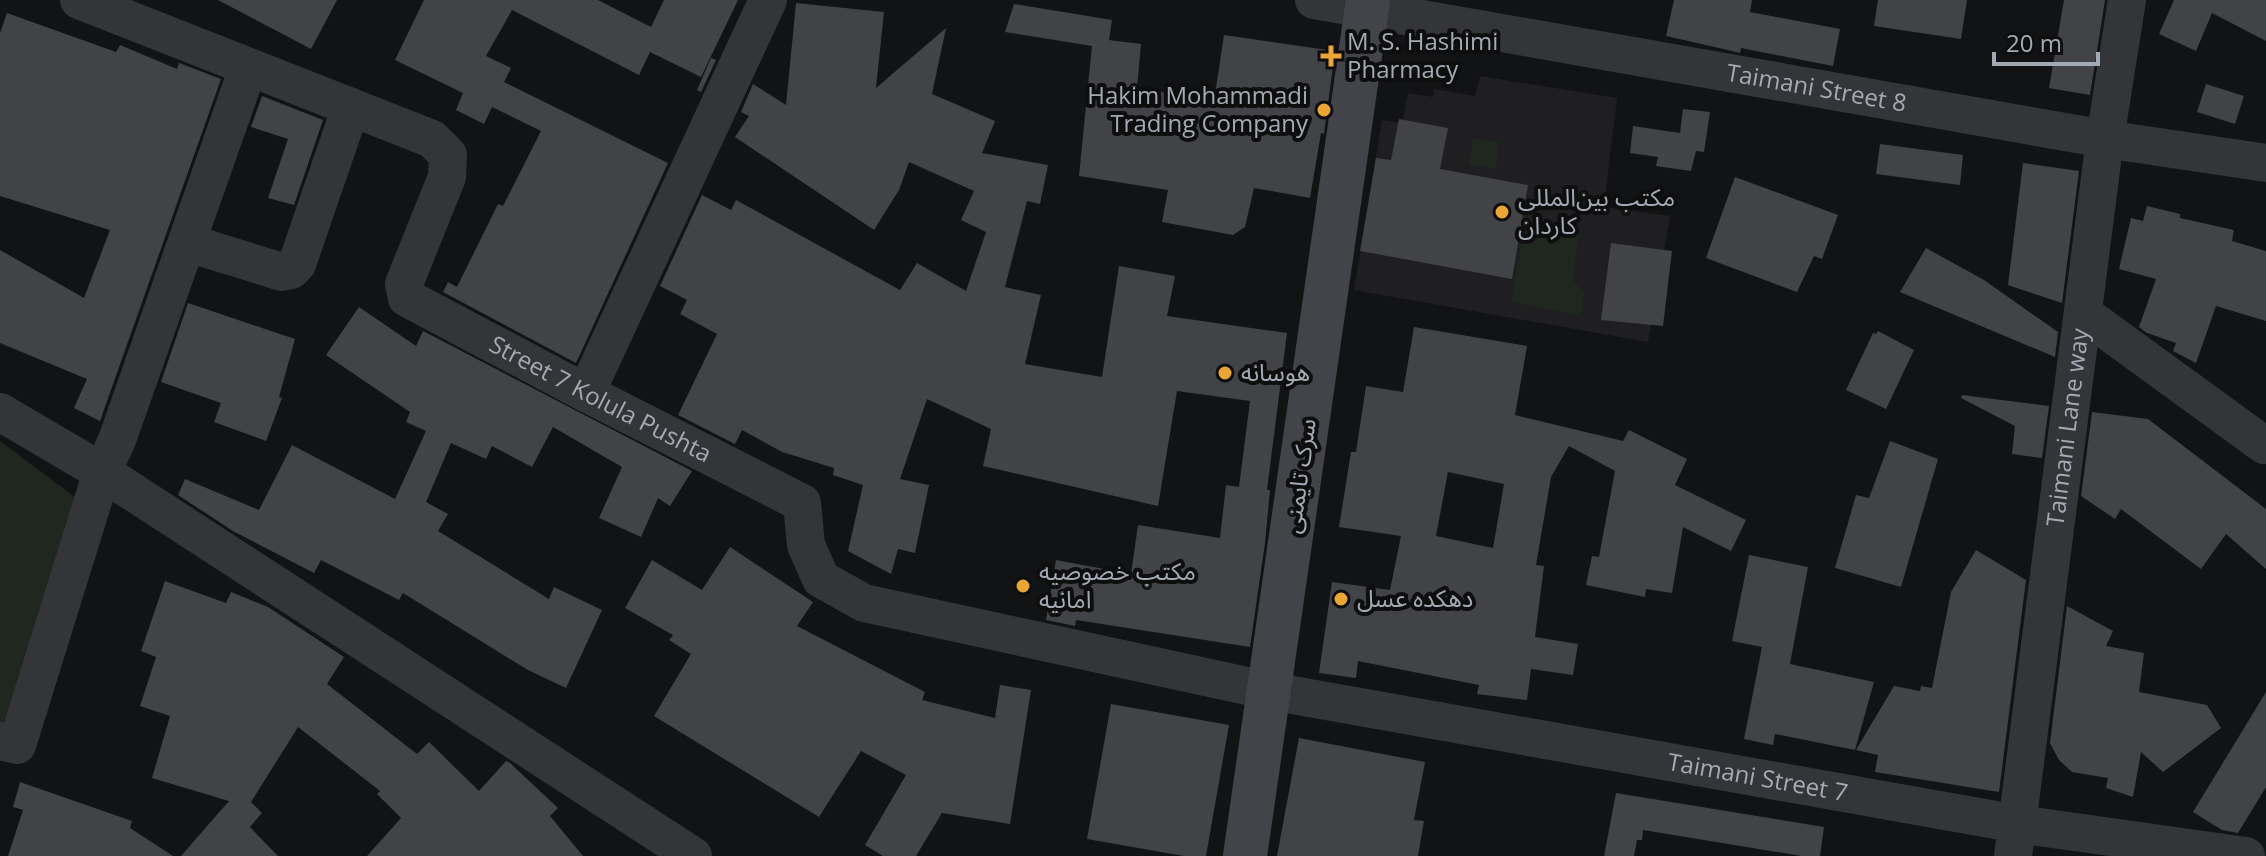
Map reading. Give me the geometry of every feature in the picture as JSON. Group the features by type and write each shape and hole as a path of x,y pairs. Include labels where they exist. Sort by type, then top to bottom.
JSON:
{"main road":[{"name":"سرک تایمنی","path":"1245,856 1368,4"}],"street":[{"name":"Street 7 Kolula Pushta","path":"79,0 432,139 448,155 447,177 404,284 407,298 802,503 806,545 821,579 864,603 1270,691"},
{"path":"586,393 768,0"},
{"name":"Taimani Street 8","path":"1314,0 1368,4 2105,139 2266,163"},
{"name":"Taimani Lane way","path":"2016,840 2105,139 2127,0"},
{"path":"0,741 17,745 102,472 117,440 248,68"},
{"path":"188,243 282,272 291,270 297,264 351,107"},
{"path":"2084,314 2264,445"},
{"path":"0,412 102,472 672,851"},
{"name":"Taimani Street 7","path":"1270,691 2016,840 2246,856"}],"shaded area":[{"name":"مکتب بین‌المللی کاردان","path":"1480,76 1617,98 1604,207 1670,216 1648,342 1354,290 1382,120 1402,123 1408,93 1433,97 1434,89 1475,96"},
{"path":"1473,138 1499,142 1496,169 1469,165"},
{"path":"1526,218 1580,226 1573,280 1584,293 1581,316 1511,302"},
{"path":"0,441 79,500 9,734 0,732"}],"building":[{"path":"218,0 337,0 311,49"},
{"path":"424,0 598,0 651,27 664,0 738,0 701,77 650,52 639,75 512,10 486,56 511,68 504,82 668,163 576,363 443,292 448,282 457,287 498,204 503,206 541,131 492,107 484,124 456,110 463,93 395,60"},
{"path":"1674,0 1752,0 1750,12 1840,29 1833,66 1741,48 1740,53 1666,36"},
{"path":"1878,0 1967,0 1961,39 1874,26"},
{"path":"2064,0 2105,0 2090,95 2049,88"},
{"path":"2174,0 2266,0 2266,41 2212,13 2196,51 2159,34"},
{"path":"796,3 884,12 876,88 946,28 932,94 995,121 982,153 1048,165 1040,204 1027,201 1005,287 1041,295 1025,364 1102,377 1119,266 1175,276 1167,316 1287,333 1267,490 1270,490 1265,543 1250,647 1076,620 1075,626 1046,620 1056,560 1131,574 1138,525 1220,538 1226,485 1239,487 1250,401 1177,391 1158,506 983,466 991,429 927,399 900,479 929,485 915,553 898,549 891,574 848,551 863,485 833,475 834,468 782,452 742,430 735,444 678,415 717,334 680,314 687,300 660,286 702,195 731,210 736,200 900,290 917,263 966,291 986,232 961,220 974,191 909,162 899,190 874,230 735,137 749,116 741,112 753,84 786,105"},
{"path":"1014,4 1112,20 1109,40 1141,44 1137,88 1214,101 1224,35 1335,51 1324,134 1321,133 1310,198 1254,188 1245,227 1233,235 1162,222 1168,190 1079,176 1092,46 1005,32"},
{"path":"7,13 116,52 120,45 177,69 179,63 221,79 100,421 74,408 87,379 0,343 0,250 84,298 110,230 0,196 0,33"},
{"path":"711,58 716,60 701,92 697,90"},
{"path":"2206,84 2244,96 2235,124 2197,112"},
{"path":"262,96 323,120 294,205 268,198 288,139 251,127"},
{"path":"1683,109 1710,112 1704,152 1696,151 1691,171 1656,166 1658,157 1630,153 1633,126 1680,133"},
{"path":"1399,119 1448,128 1440,169 1528,185 1512,279 1360,251 1376,158 1391,160"},
{"path":"1880,144 1963,155 1960,185 1876,174"},
{"path":"2023,163 2079,171 2062,303 2008,285"},
{"path":"1735,177 1838,215 1822,259 1814,256 1797,292 1706,258"},
{"path":"2147,206 2180,214 2180,218 2234,230 2232,241 2266,251 2266,321 2216,306 2196,363 2173,351 2176,343 2139,327 2156,279 2119,269 2131,218 2143,221"},
{"path":"1611,243 1672,251 1663,326 1601,320"},
{"path":"1926,248 1984,280 2058,332 2055,357 1900,292"},
{"path":"188,303 295,339 279,397 282,398 266,441 214,422 221,403 161,382"},
{"path":"359,307 416,346 423,331 692,471 670,506 658,498 641,537 599,518 622,467 553,427 532,467 492,446 486,459 451,443 426,502 448,514 438,531 549,599 554,587 602,610 566,688 528,670 403,593 399,600 321,560 314,573 233,531 178,495 185,479 259,510 292,445 395,499 426,431 406,422 410,412 326,355"},
{"path":"1414,327 1527,346 1515,415 1623,441 1629,430 1687,459 1675,485 1746,520 1731,551 1683,527 1672,593 1646,589 1645,597 1586,585 1592,556 1599,557 1615,471 1569,446 1551,477 1536,565 1544,566 1535,637 1578,644 1573,675 1531,669 1527,700 1477,694 1479,685 1358,661 1356,678 1319,673 1332,582 1390,590 1401,536 1339,527 1351,452 1356,452 1366,386 1403,392","holes":["1448,472 1504,484 1493,548 1436,536"]},
{"path":"1878,331 1914,350 1886,409 1846,390 1873,333"},
{"path":"1962,395 2049,406 2042,458 2012,454 2015,426 1961,398"},
{"path":"2092,412 2148,419 2266,509 2266,569 2226,534 2201,569 2121,509 2115,519 2081,496"},
{"path":"1890,441 1938,459 1901,587 1835,568 1856,495 1869,498"},
{"path":"730,547 813,602 797,626 925,692 922,700 995,718 1000,685 1031,690 1010,824 942,813 916,856 883,856 865,845 906,775 861,751 819,817 654,716 691,654 669,640 673,635 625,608 652,560 702,590"},
{"path":"1976,550 2026,580 1999,792 1875,772 1878,755 1856,750 1894,686 1920,691 1921,686 1932,688 1951,592"},
{"path":"1749,555 1808,567 1790,664 1874,682 1855,750 1775,734 1773,745 1744,739 1762,647 1732,641"},
{"path":"165,581 226,603 231,592 268,607 344,657 327,684 417,754 429,742 479,791 506,761 510,763 558,808 550,816 583,856 367,856 401,818 377,794 380,791 298,727 251,802 262,813 250,827 278,856 181,856 229,801 152,778 170,716 140,706 156,657 141,651"},
{"path":"2067,606 2113,631 2106,646 2144,653 2139,692 2207,705 2221,728 2163,772 2141,752 2133,797 2106,788 2108,778 2072,772 2059,760 2050,743"},
{"path":"2266,692 2266,787 2238,833 2222,830 2193,812"},
{"path":"1111,704 1229,725 1206,856 1184,856 1087,839"},
{"path":"1299,738 1425,762 1414,820 1424,821 1418,856 1277,856"},
{"path":"20,782 132,821 130,828 173,856 8,856 23,810 13,807"},
{"path":"1616,793 1824,827 1820,856 1802,856 1643,830 1634,856 1604,856"}],"place":[{"name":"M. S. Hashimi Pharmacy","path":"1331,56"},
{"name":"Hakim Mohammadi Trading Company","path":"1324,110"},
{"name":"مکتب بین‌المللی کاردان","path":"1502,212"},
{"name":"هوسانه","path":"1225,373"},
{"name":"مکتب خصوصیه امانیه","path":"1023,586"},
{"name":"دهکده عسل","path":"1341,599"}]}
